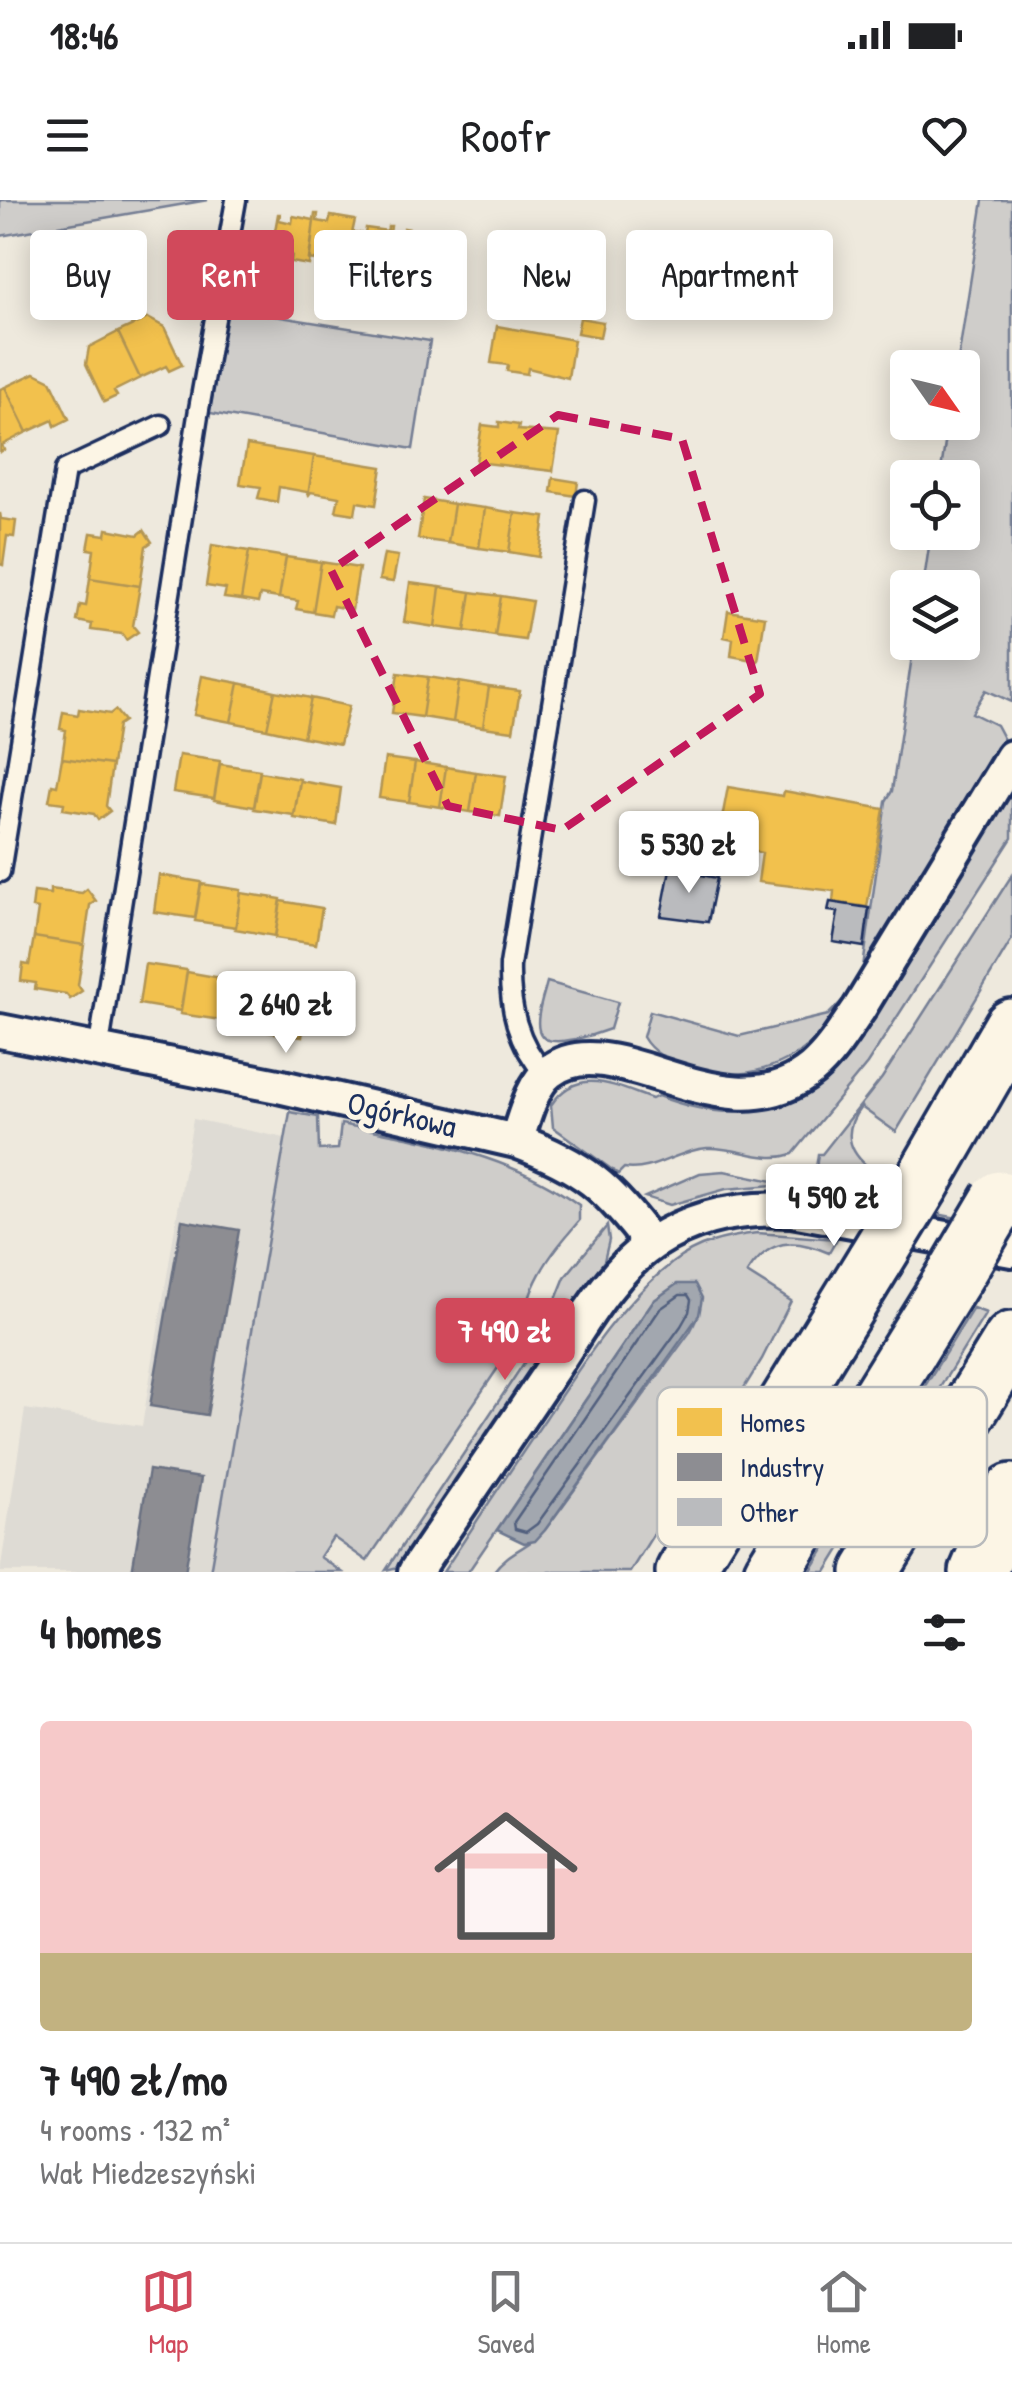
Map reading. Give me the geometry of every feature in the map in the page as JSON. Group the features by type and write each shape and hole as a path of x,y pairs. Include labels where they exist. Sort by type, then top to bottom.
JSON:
{"highway":[{"path":"798,1387 922,1184 1012,1026"},
{"path":"886,1387 954,1277 1008,1209"},
{"path":"983,1387 1012,1340"},
{"path":"978,1572 1012,1492"},
{"path":"681,1572 698,1547"},
{"path":"772,1572 787,1547"},
{"path":"870,1572 885,1547"}],"street":[{"path":"516,1141 545,1074 564,1063 592,1058 704,1090 739,1093 768,1090 810,1070 831,1049 859,1009 1012,758"},
{"name":"Ogórkowa","path":"0,1030 278,1086 516,1141 552,1154 592,1177 620,1204 651,1244"},
{"path":"415,1572 590,1314 628,1264 651,1244 698,1220 764,1208 1008,1209"}],"lane":[{"path":"98,1052 199,409 236,200"},
{"path":"0,872 65,470 161,425"},
{"path":"545,1074 529,1056 514,1020 510,965 586,500"}],"highlighted area":[{"path":"558,415 682,439 760,694 562,830 448,806 331,570"}],"shaded area":[{"path":"0,200 208,200 30,230 0,236"},
{"path":"983,200 1012,200 1012,702 986,690 972,713 996,725 1004,740 861,982 886,801 892,791 911,660 980,660 980,570 926,570 928,550 980,550 980,460 943,460 945,440 980,440 980,350 960,350"},
{"path":"294,319 430,341 413,449 205,412 223,320"},
{"path":"1012,790 1012,838 867,1064 793,1154 771,1157 707,1148 645,1167 624,1168 618,1174 553,1127 551,1105 573,1085 585,1082 691,1106 749,1111 775,1106 822,1079 866,1032"},
{"path":"1012,875 1012,939 896,1132 861,1107 855,1117 851,1143 860,1159 876,1173 873,1179 816,1168 818,1154 822,1154 882,1078"},
{"path":"547,982 618,1002 610,1029 564,1041 547,1040 539,1031 538,1018"},
{"path":"855,988 832,1022 810,1044 780,1063 747,1073 712,1073 679,1064 653,1049 643,1037 650,1011 739,1036 828,1015"},
{"path":"290,1112 318,1117 319,1150 338,1149 341,1124 434,1143 495,1161 579,1205 579,1221 537,1279 506,1356 367,1561 333,1537 320,1557 342,1572 210,1572"},
{"path":"193,1119 285,1138 210,1572 0,1572 25,1409 142,1426"},
{"path":"724,1171 1012,1232 774,1185 726,1189 670,1205 645,1197 700,1173"},
{"path":"607,1226 609,1240 604,1261 398,1567 386,1570 540,1339 565,1277"},
{"path":"757,1233 837,1239 829,1253 804,1245 783,1244 764,1253 747,1273 791,1301 745,1387 657,1387 657,1528 630,1572 493,1572 545,1530 690,1332 700,1308 694,1284 653,1301 468,1572 443,1572 619,1316 672,1263 692,1250"},
{"path":"973,1308 986,1313 940,1387 924,1387"},
{"path":"825,1547 841,1547 826,1572 810,1572"}],"water":[{"path":"677,1284 695,1284 702,1298 699,1315 545,1530 535,1541 524,1543 497,1530 653,1301"}],"building: Homes":[{"path":"278,214 279,220 292,223 293,216 314,220 309,265 294,262 294,230 275,230"},
{"path":"315,214 317,221 329,223 331,216 355,220 353,230 314,230 314,260 309,259"},
{"path":"147,318 164,327 182,365 169,371 166,366 140,378 118,332"},
{"path":"580,320 603,322 600,337 577,333"},
{"path":"497,326 574,340 568,378 528,368 527,374 507,371 508,365 491,363"},
{"path":"118,332 140,378 114,391 117,396 104,402 86,364 89,347"},
{"path":"35,373 51,381 69,419 55,426 53,420 27,432 5,387"},
{"path":"5,387 27,432 2,445 4,450 0,452 0,389"},
{"path":"499,422 519,425 518,430 559,433 553,471 476,462 482,425 499,427"},
{"path":"247,445 314,456 308,496 307,492 279,487 277,502 258,498 261,487 240,484"},
{"path":"314,456 382,467 376,505 357,502 355,514 336,511 339,497 311,492 308,496"},
{"path":"553,478 578,482 576,496 551,492"},
{"path":"424,499 454,504 448,543 418,539"},
{"path":"454,504 485,508 479,548 448,543"},
{"path":"485,508 515,513 509,552 479,548"},
{"path":"0,513 1,519 16,521 14,537 7,536 3,565 0,564"},
{"path":"515,513 545,517 539,557 509,552"},
{"path":"107,529 138,535 144,530 152,542 146,546 140,586 90,578 94,550 88,549 91,533 106,535"},
{"path":"212,545 249,551 241,600 224,598 226,589 206,586"},
{"path":"249,551 286,557 279,598 260,595 258,603 241,600"},
{"path":"384,554 398,556 393,582 379,580"},
{"path":"286,557 321,562 313,612 296,609 298,601 279,598"},
{"path":"321,562 359,568 352,610 333,606 331,615 313,612"},
{"path":"90,578 140,586 133,626 138,632 126,640 122,634 91,630 92,624 77,621 80,605 86,606"},
{"path":"410,583 440,587 435,627 404,622"},
{"path":"440,587 471,592 465,631 435,627"},
{"path":"471,592 501,596 495,636 465,631"},
{"path":"501,596 532,601 525,640 495,636"},
{"path":"728,611 765,617 758,661 731,656 733,639 724,637"},
{"path":"398,673 428,677 422,717 392,713"},
{"path":"202,676 239,683 231,722 194,715"},
{"path":"428,677 459,682 453,722 422,717"},
{"path":"459,682 489,687 483,727 453,722"},
{"path":"239,683 275,691 267,729 231,722"},
{"path":"489,687 520,691 513,731 483,727"},
{"path":"275,691 311,698 303,737 267,729"},
{"path":"311,698 349,706 340,744 303,737"},
{"path":"79,709 110,714 115,710 124,721 118,725 112,765 62,758 66,730 60,729 63,712 78,715"},
{"path":"179,755 220,761 214,798 173,792"},
{"path":"62,758 112,765 106,806 110,811 98,820 94,814 63,809 64,803 49,801 52,785 57,786"},
{"path":"385,758 415,762 409,802 379,798"},
{"path":"415,762 446,767 440,807 409,802"},
{"path":"220,764 260,770 254,807 214,800"},
{"path":"446,767 476,772 470,812 440,807"},
{"path":"260,772 300,779 294,815 254,809"},
{"path":"476,772 506,776 500,816 470,812"},
{"path":"300,781 341,788 336,825 294,818"},
{"path":"728,787 783,796 784,791 884,809 867,907 833,902 834,891 758,882 762,853 739,849 738,856 729,854 730,847 717,845"},
{"path":"159,875 201,882 195,918 154,912"},
{"path":"201,884 241,890 236,927 195,921"},
{"path":"50,889 82,893 87,889 96,901 90,905 84,945 34,937 38,909 32,908 34,892 50,894"},
{"path":"241,893 281,899 275,936 235,929"},
{"path":"281,901 322,908 316,944 275,938"},
{"path":"34,937 84,945 78,985 82,991 70,999 66,994 35,989 36,983 21,981 23,964 29,965"},
{"path":"145,964 187,970 181,1011 139,1004"},
{"path":"187,972 227,979 221,1020 180,1014"},
{"path":"227,981 267,987 261,1029 220,1022"},
{"path":"267,990 308,996 302,1037 261,1031"}],"building: Industry":[{"path":"182,1220 239,1230 207,1415 150,1406"},
{"path":"149,1470 201,1478 185,1572 132,1572"}],"building: Other":[{"path":"670,869 717,878 708,922 661,916"},
{"path":"830,902 869,908 864,947 833,942 838,912 828,911"}]}
